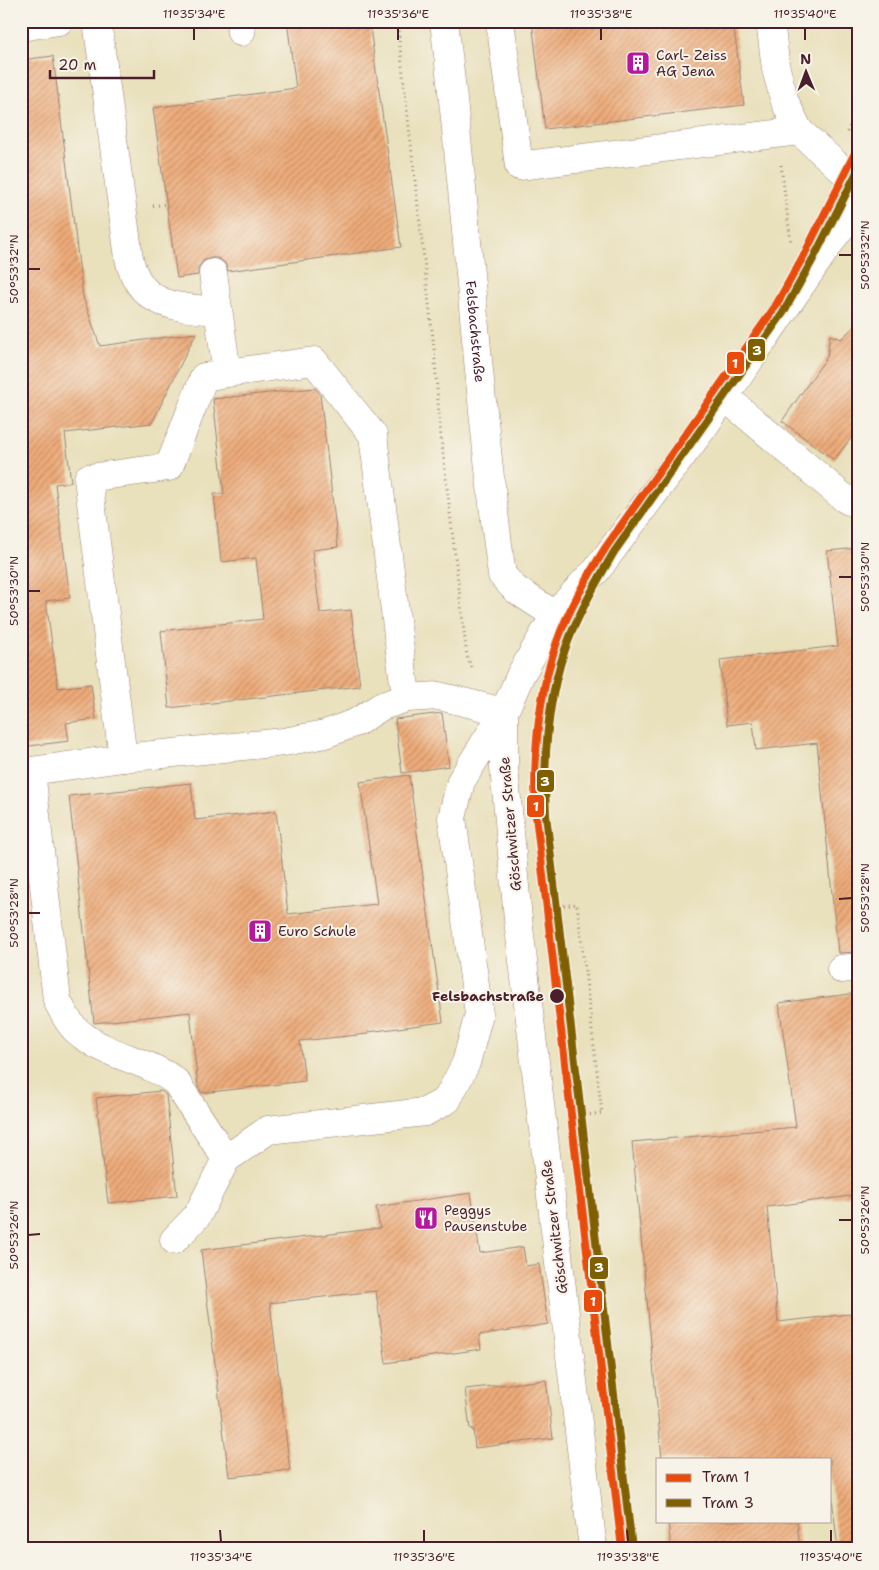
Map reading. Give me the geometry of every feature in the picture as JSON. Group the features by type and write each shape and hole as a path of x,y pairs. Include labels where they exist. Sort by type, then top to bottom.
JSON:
{"street":[{"path":"21,27 59,21"},
{"path":"97,21 126,239 133,274 142,289 156,300 193,309 218,311"},
{"name":"Felsbachstraße","path":"444,21 454,104 486,442 502,575 515,589 555,615"},
{"path":"500,21 519,166 799,131"},
{"path":"770,21 776,69 782,94 799,131 858,184"},
{"name":"Göschwitzer Straße","path":"593,1549 518,919 504,767 504,712 520,674 555,615 596,571 705,425 838,231 858,209"},
{"path":"214,273 227,373"},
{"path":"123,758 88,478 169,467 204,378 227,373 314,361 373,435 407,698"},
{"path":"724,397 844,498 849,501 858,498"},
{"path":"174,1240 197,1216 226,1159 268,1130 425,1112 447,1100 466,1063 479,1014 452,818 461,781 504,712 439,696 407,698 382,706 357,722 325,734 284,742 123,758 31,771 57,1000 67,1019 81,1035 96,1044 156,1069 176,1082 226,1159"}],"path":[{"path":"397,21 432,330 440,428 467,657 471,667 504,712"},
{"path":"847,132 858,109"},
{"path":"780,162 792,250"},
{"path":"577,904 602,1113"}],"building":[{"path":"287,21 369,21 401,247 228,271 225,263 218,258 211,258 203,261 198,268 198,275 177,278 153,108 296,88"},
{"name":"Carl- Zeiss AG Jena","path":"532,21 733,21 744,105 545,129"},
{"path":"53,56 83,297 100,346 196,333 152,423 65,433 71,482 55,484 70,598 46,601 58,688 91,684 96,719 66,723 69,741 21,747 21,60"},
{"path":"858,323 858,429 834,460 782,421 827,357 830,335 841,339"},
{"path":"315,388 320,394 338,547 312,550 320,613 351,610 360,686 169,708 161,631 263,619 256,558 221,562 214,494 224,494 213,399"},
{"path":"858,548 858,952 838,953 817,743 756,750 753,722 727,725 720,660 838,646 827,551"},
{"path":"442,713 449,766 402,773 395,719"},
{"name":"Euro Schule","path":"409,775 443,1022 368,1032 368,1034 300,1041 305,1081 202,1093 198,1087 190,1012 94,1023 69,796 191,783 195,820 276,811 288,914 377,904 360,782"},
{"path":"858,993 858,1195 767,1207 778,1322 858,1313 858,1549 838,1549 832,1498 832,1458 662,1458 632,1142 796,1127 779,1003"},
{"path":"161,1091 166,1095 177,1196 108,1203 96,1098"},
{"path":"471,1193 480,1253 523,1247 526,1266 539,1264 548,1324 479,1335 481,1349 386,1363 376,1291 270,1303 290,1470 229,1477 201,1250 380,1228 376,1207"},
{"path":"546,1380 553,1438 475,1448 473,1429 470,1429 465,1389"},
{"path":"668,1522 797,1522 800,1549 671,1549"}],"tram line":[{"name":"1","path":"622,1549 536,816 535,772 541,706 550,663 557,642 585,581 606,547 775,307 804,255 858,147"},
{"name":"3","path":"632,1548 546,815 545,769 548,723 563,656 571,634 602,572 614,552 783,313 858,170"}],"place":[{"name":"Carl- Zeiss AG Jena","path":"638,63"},
{"name":"Euro Schule","path":"260,931"},
{"name":"Felsbachstraße","path":"557,996"},
{"name":"Peggys Pausenstube","path":"426,1218"}]}
